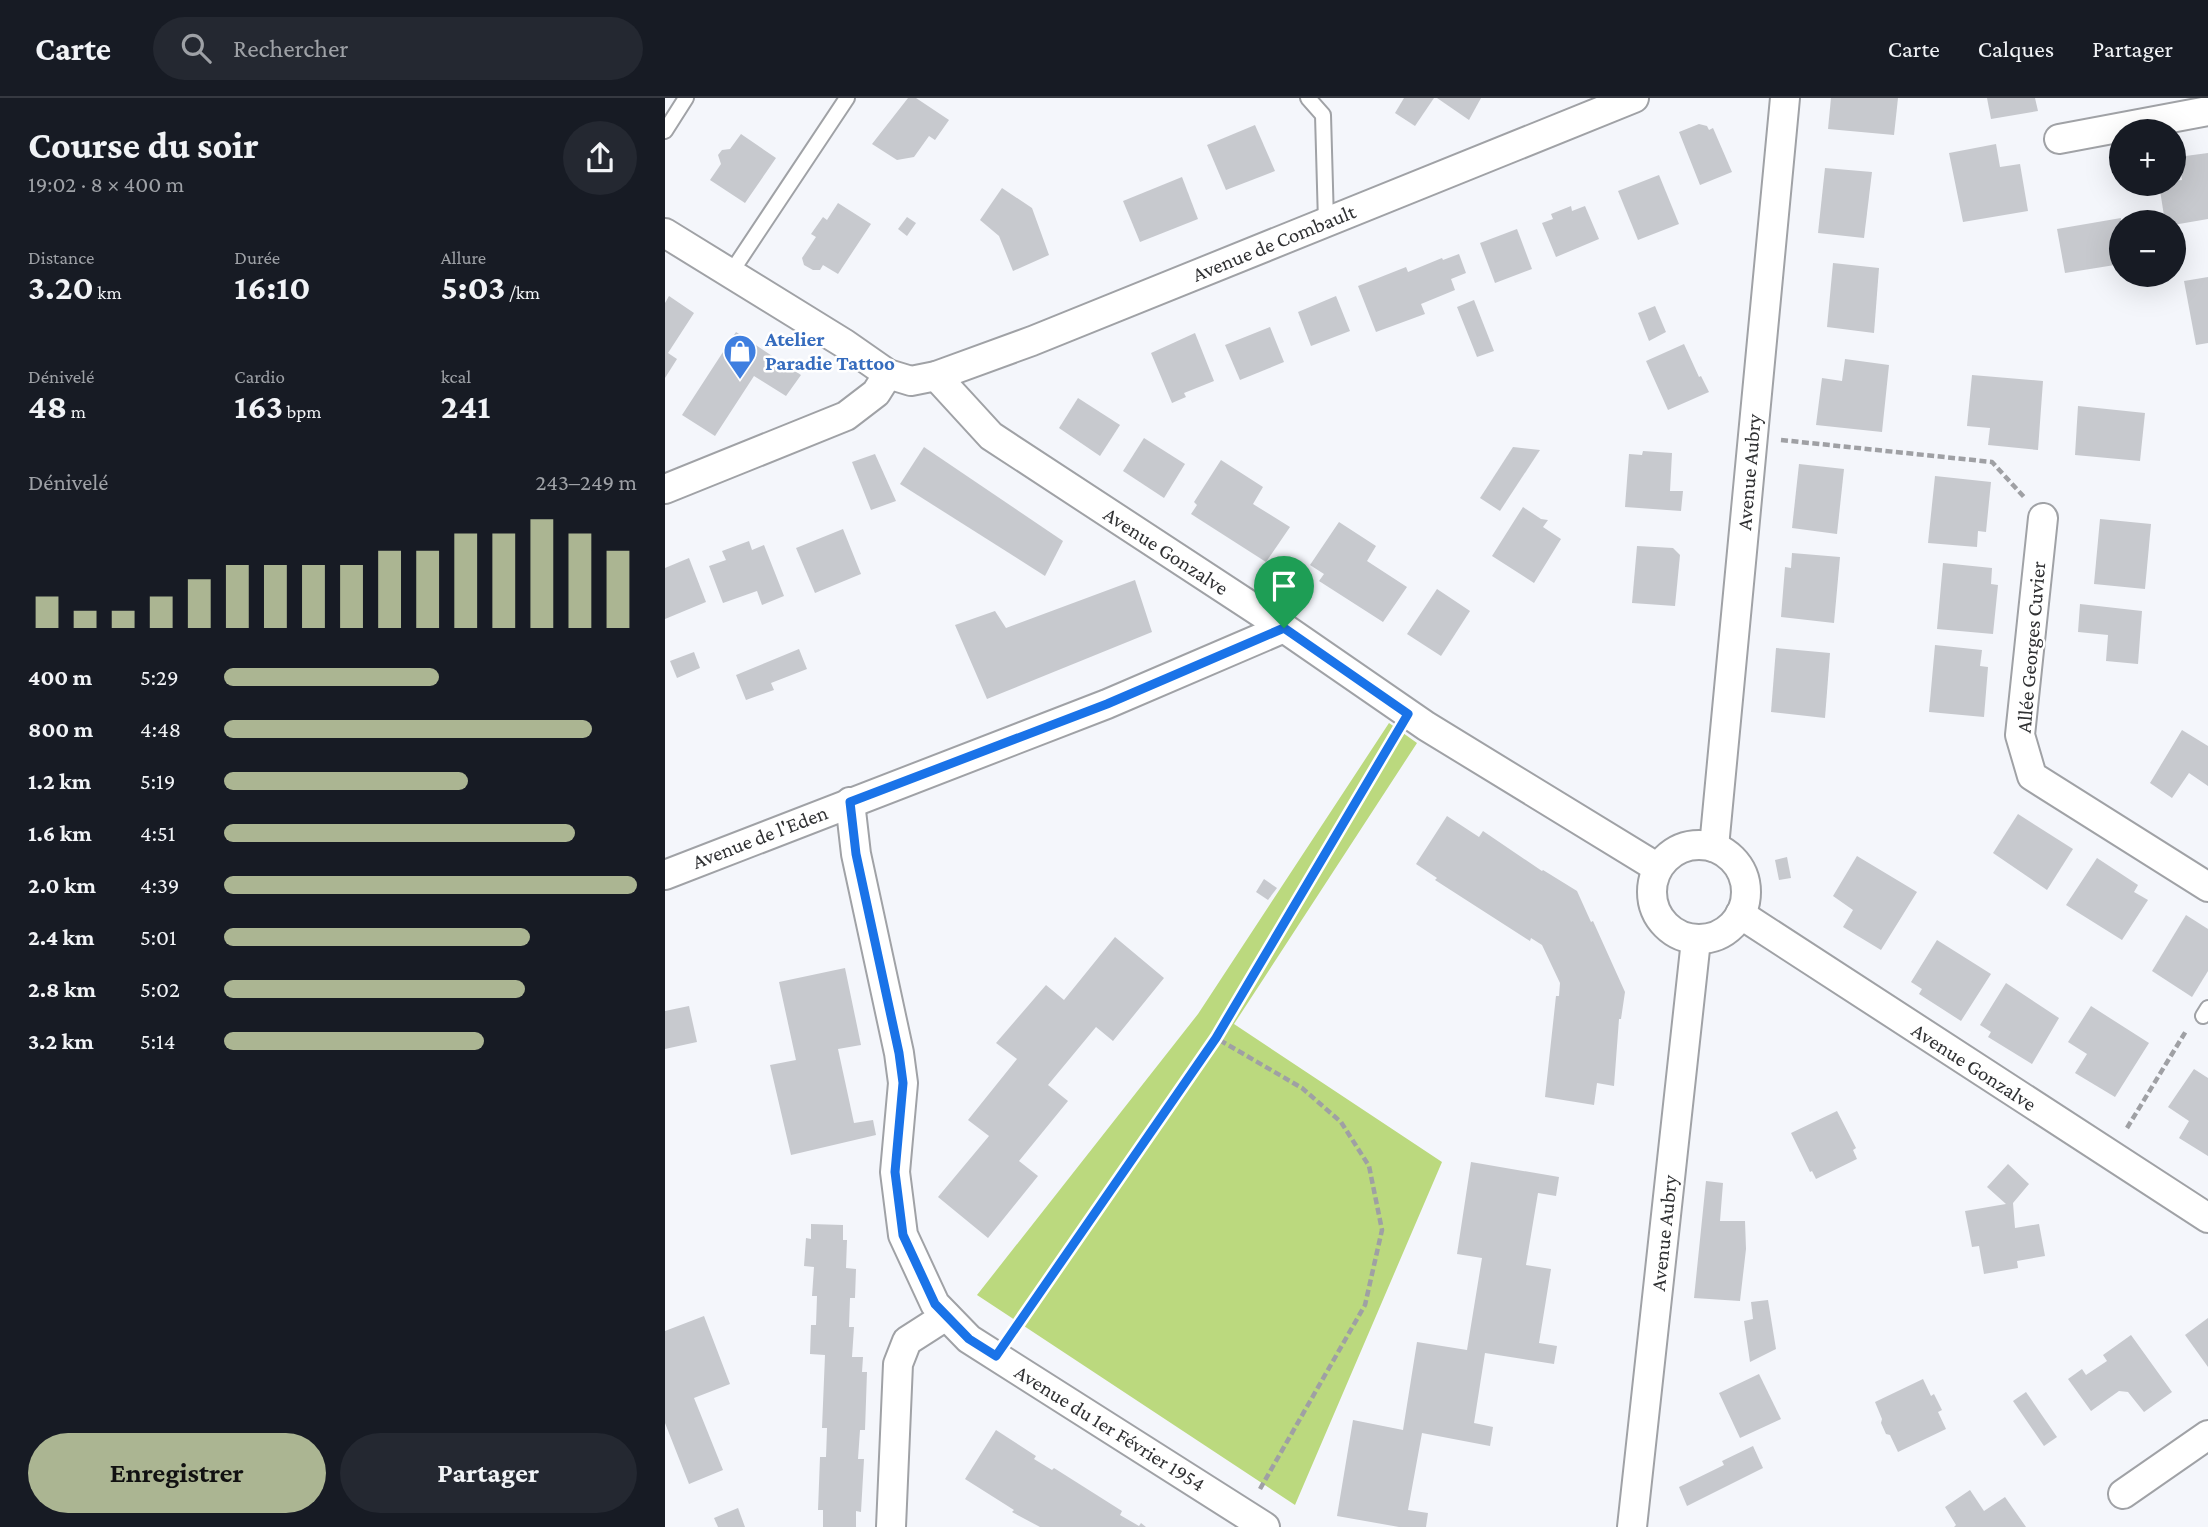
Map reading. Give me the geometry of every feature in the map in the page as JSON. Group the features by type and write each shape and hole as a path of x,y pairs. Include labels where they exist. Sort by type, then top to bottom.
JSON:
{"street":[{"name":"Avenue de Combault","path":"912,377 1032,341 1634,98"},
{"name":"Avenue Aubry","path":"1714,847 1785,98"},
{"path":"2059,139 2208,111"},
{"name":"Avenue Gonzalve","path":"665,233 845,344 912,377 991,436 1284,628 1408,714 1658,868"},
{"path":"665,489 846,416 876,393 912,377"},
{"name":"Allée Georges Cuvier","path":"2043,518 2020,735 2032,776 2208,887"},
{"name":"Avenue de l'Eden","path":"665,874 1107,704 1284,628"},
{"name":"Avenue du 1er Février 1954","path":"850,802 856,854 899,1053 903,1083 895,1172 903,1235 935,1304 969,1339 1255,1521"},
{"path":"1698,845 1714,847 1729,855 1739,868 1746,888 1745,899 1740,914 1730,927 1716,936 1696,940 1676,933 1657,913 1652,897 1653,883 1658,868 1667,857 1681,848 1698,845"},
{"name":"Avenue Gonzalve","path":"1740,914 2208,1218"},
{"name":"Avenue Aubry","path":"1632,1527 1696,940"},
{"path":"891,1527 898,1364 907,1341 946,1316"},
{"path":"2123,1494 2208,1436"}],"lane":[{"path":"665,131 686,98"},
{"path":"730,274 847,98"},
{"path":"1308,98 1323,115 1326,222"}],"path":[{"path":"1752,437 1993,461 2043,518"},
{"path":"996,1356 1216,1038 1408,714"},
{"path":"2110,1156 2189,1027 2206,1012"},
{"path":"1216,1038 1302,1088 1341,1122 1369,1166 1382,1230 1365,1305 1255,1521"}],"green space":[{"path":"1389,723 1417,743 1234,1024 1442,1162 1295,1505 977,1295 1198,1014"}],"building":[{"path":"908,98 916,98 949,120 935,140 929,136 914,157 897,160 872,144"},
{"path":"1404,98 1434,98 1415,126 1395,113"},
{"path":"1437,98 1481,98 1469,120"},
{"path":"1831,98 1898,98 1894,135 1828,129"},
{"path":"1987,98 2035,98 2038,111 1991,119"},
{"path":"1699,124 1707,126 1709,130 1713,128 1732,172 1700,185 1679,132"},
{"path":"1255,125 1275,171 1226,190 1207,145"},
{"path":"741,134 776,158 745,203 710,180 721,164 718,155 722,150 730,149"},
{"path":"1996,144 2000,167 2020,164 2028,211 1963,222 1949,153"},
{"path":"2208,153 2208,219 2186,223 2186,210 2163,210 2161,196 2186,196 2186,156"},
{"path":"1825,168 1872,172 1864,238 1818,233"},
{"path":"1659,175 1679,224 1638,240 1618,191"},
{"path":"1182,177 1198,219 1140,242 1123,201"},
{"path":"1002,188 1032,208 1049,255 1013,271 999,236 980,220"},
{"path":"838,203 871,224 838,274 823,265 820,270 813,270 804,265 802,258 816,237 811,234 823,217 827,220"},
{"path":"1571,206 1572,211 1585,206 1599,239 1556,257 1542,223 1553,219 1551,214"},
{"path":"907,217 916,223 907,236 898,229"},
{"path":"2109,220 2109,266 2065,273 2057,229"},
{"path":"1517,229 1532,269 1495,283 1480,243"},
{"path":"1459,254 1466,273 1451,279 1455,290 1421,304 1425,314 1376,332 1358,286 1406,267 1408,272"},
{"path":"1833,263 1879,268 1874,333 1827,327"},
{"path":"2208,277 2208,343 2196,345 2186,281"},
{"path":"669,296 694,313 668,353 677,359 665,378 665,303"},
{"path":"1336,296 1350,331 1311,346 1298,312"},
{"path":"1474,300 1494,351 1477,357 1457,307"},
{"path":"1655,306 1666,332 1649,341 1638,313"},
{"path":"1270,327 1284,362 1240,380 1225,345"},
{"path":"736,332 801,375 786,396 754,376 715,436 682,415"},
{"path":"1195,333 1214,381 1184,393 1186,397 1172,403 1151,353"},
{"path":"1684,344 1709,392 1668,410 1646,361"},
{"path":"1845,359 1889,365 1882,432 1816,425 1822,378 1842,381"},
{"path":"1972,375 2043,381 2038,450 1988,445 1990,428 1967,426"},
{"path":"1078,398 1120,425 1100,456 1059,428"},
{"path":"2078,406 2145,413 2140,461 2075,455"},
{"path":"1144,438 1185,464 1164,498 1123,471"},
{"path":"924,447 1063,541 1045,576 900,484"},
{"path":"1513,447 1540,450 1500,511 1480,498"},
{"path":"1643,451 1672,453 1670,491 1683,491 1681,511 1625,507 1629,454 1642,455"},
{"path":"875,454 896,501 871,510 852,462"},
{"path":"1221,460 1263,487 1253,504 1290,527 1266,562 1191,514 1197,505 1194,502"},
{"path":"1799,464 1844,469 1837,534 1792,528"},
{"path":"1935,476 1991,482 1986,532 1978,531 1977,547 1928,543"},
{"path":"1523,507 1541,519 1548,520 1543,527 1561,539 1534,583 1492,556"},
{"path":"2100,519 2151,524 2145,589 2094,584"},
{"path":"1339,522 1376,546 1367,561 1407,587 1383,622 1319,581 1324,574 1310,565"},
{"path":"843,529 861,574 815,593 796,548"},
{"path":"749,541 752,550 764,545 784,596 762,605 757,591 723,603 709,566 726,560 722,551"},
{"path":"1637,546 1673,548 1680,555 1675,606 1632,603"},
{"path":"1792,553 1840,557 1834,623 1781,617 1785,567 1791,568"},
{"path":"689,558 706,602 665,619 665,568"},
{"path":"1943,563 1992,568 1991,584 1998,585 1993,634 1937,629"},
{"path":"1135,580 1152,632 987,699 955,625 995,611 1006,628"},
{"path":"1437,589 1470,611 1441,656 1407,634"},
{"path":"2080,604 2142,611 2138,664 2106,661 2108,635 2078,632"},
{"path":"1935,645 1982,650 1980,666 1988,667 1984,717 1929,712"},
{"path":"1776,648 1830,653 1825,718 1771,712"},
{"path":"799,649 807,669 771,683 774,690 746,700 736,675"},
{"path":"694,652 700,668 677,678 670,661"},
{"path":"2182,730 2208,746 2208,786 2189,773 2172,798 2150,783"},
{"path":"2018,814 2073,849 2047,890 1993,853"},
{"path":"1447,816 1479,837 1483,831 1577,891 1591,922 1593,921 1625,992 1619,1019 1614,1086 1597,1083 1594,1105 1545,1097 1556,996 1559,996 1560,983 1542,945 1531,938 1530,941 1435,880 1437,878 1416,864"},
{"path":"1857,856 1917,892 1881,950 1843,927 1853,910 1833,896"},
{"path":"1787,857 1791,878 1779,880 1775,860"},
{"path":"2097,858 2138,885 2134,892 2148,900 2122,940 2066,905"},
{"path":"1264,879 1277,888 1268,900 1256,892"},
{"path":"2186,915 2208,929 2208,971 2192,997 2152,971"},
{"path":"1115,937 1164,978 1113,1041 1096,1027 1048,1085 1068,1101 1019,1161 1038,1176 988,1238 938,1197 989,1136 968,1120 1017,1059 996,1043 1046,985 1064,1000"},
{"path":"1937,940 1991,974 1961,1021 1919,994 1922,989 1911,982"},
{"path":"845,968 861,1045 838,1049 854,1123 873,1120 876,1135 791,1155 770,1065 796,1060 779,982"},
{"path":"2006,983 2059,1018 2032,1064 1988,1037 1991,1032 1980,1025"},
{"path":"689,1006 697,1042 665,1049 665,1011"},
{"path":"2091,1006 2149,1043 2115,1097 2075,1073 2087,1054 2068,1042"},
{"path":"2194,1069 2208,1078 2208,1156 2179,1138 2189,1121 2168,1107"},
{"path":"1837,1111 1856,1148 1853,1150 1857,1159 1816,1179 1791,1133"},
{"path":"1471,1162 1559,1177 1556,1196 1538,1193 1526,1265 1551,1269 1539,1343 1557,1346 1554,1364 1485,1353 1474,1423 1493,1427 1490,1446 1422,1433 1408,1510 1428,1513 1426,1527 1399,1527 1337,1516 1353,1420 1403,1430 1417,1342 1467,1350 1482,1258 1457,1254"},
{"path":"2008,1164 2029,1184 2013,1203 2015,1228 2039,1224 2045,1256 2017,1261 2018,1268 1984,1274 1979,1246 1972,1247 1965,1211 2006,1204 1987,1187"},
{"path":"1706,1181 1723,1183 1720,1221 1745,1221 1746,1249 1740,1301 1694,1298"},
{"path":"811,1224 843,1225 843,1240 847,1240 846,1268 856,1269 855,1298 850,1298 849,1327 854,1327 852,1357 863,1357 862,1372 867,1372 865,1430 860,1430 858,1459 864,1459 861,1512 856,1511 856,1527 823,1527 823,1510 818,1510 820,1457 826,1457 827,1428 822,1428 825,1355 810,1354 811,1325 816,1325 817,1296 812,1296 814,1267 804,1266 806,1238 811,1239"},
{"path":"1768,1300 1776,1349 1750,1362 1744,1321 1753,1319 1751,1302"},
{"path":"704,1316 730,1384 694,1398 723,1470 689,1484 665,1423 665,1331"},
{"path":"2208,1318 2208,1367 2185,1335"},
{"path":"2131,1335 2172,1392 2144,1412 2128,1392 2119,1391 2091,1411 2068,1379 2082,1369 2086,1375 2107,1361 2103,1355"},
{"path":"1759,1374 1781,1419 1740,1438 1719,1393"},
{"path":"1923,1379 1942,1410 1938,1412 1946,1429 1898,1452 1890,1435 1886,1434 1875,1402"},
{"path":"2026,1392 2057,1437 2044,1446 2013,1401"},
{"path":"996,1430 1036,1456 1034,1459 1052,1470 1054,1468 1122,1511 1120,1515 1146,1527 1040,1527 1012,1512 1014,1510 965,1479"},
{"path":"1753,1446 1763,1468 1687,1506 1679,1487 1724,1465 1722,1461"},
{"path":"1970,1490 1984,1511 2005,1497 2026,1527 1954,1527 1956,1525 1945,1507"},
{"path":"738,1508 745,1527 718,1527 714,1518"}],"place":[{"name":"Atelier Paradie Tattoo","path":"740,381"}],"route":[{"path":"1284,628 1408,714 1216,1038 996,1356 969,1339 935,1304 903,1235 895,1172 903,1083 899,1053 856,854 850,802 1107,704 1284,628"}]}
